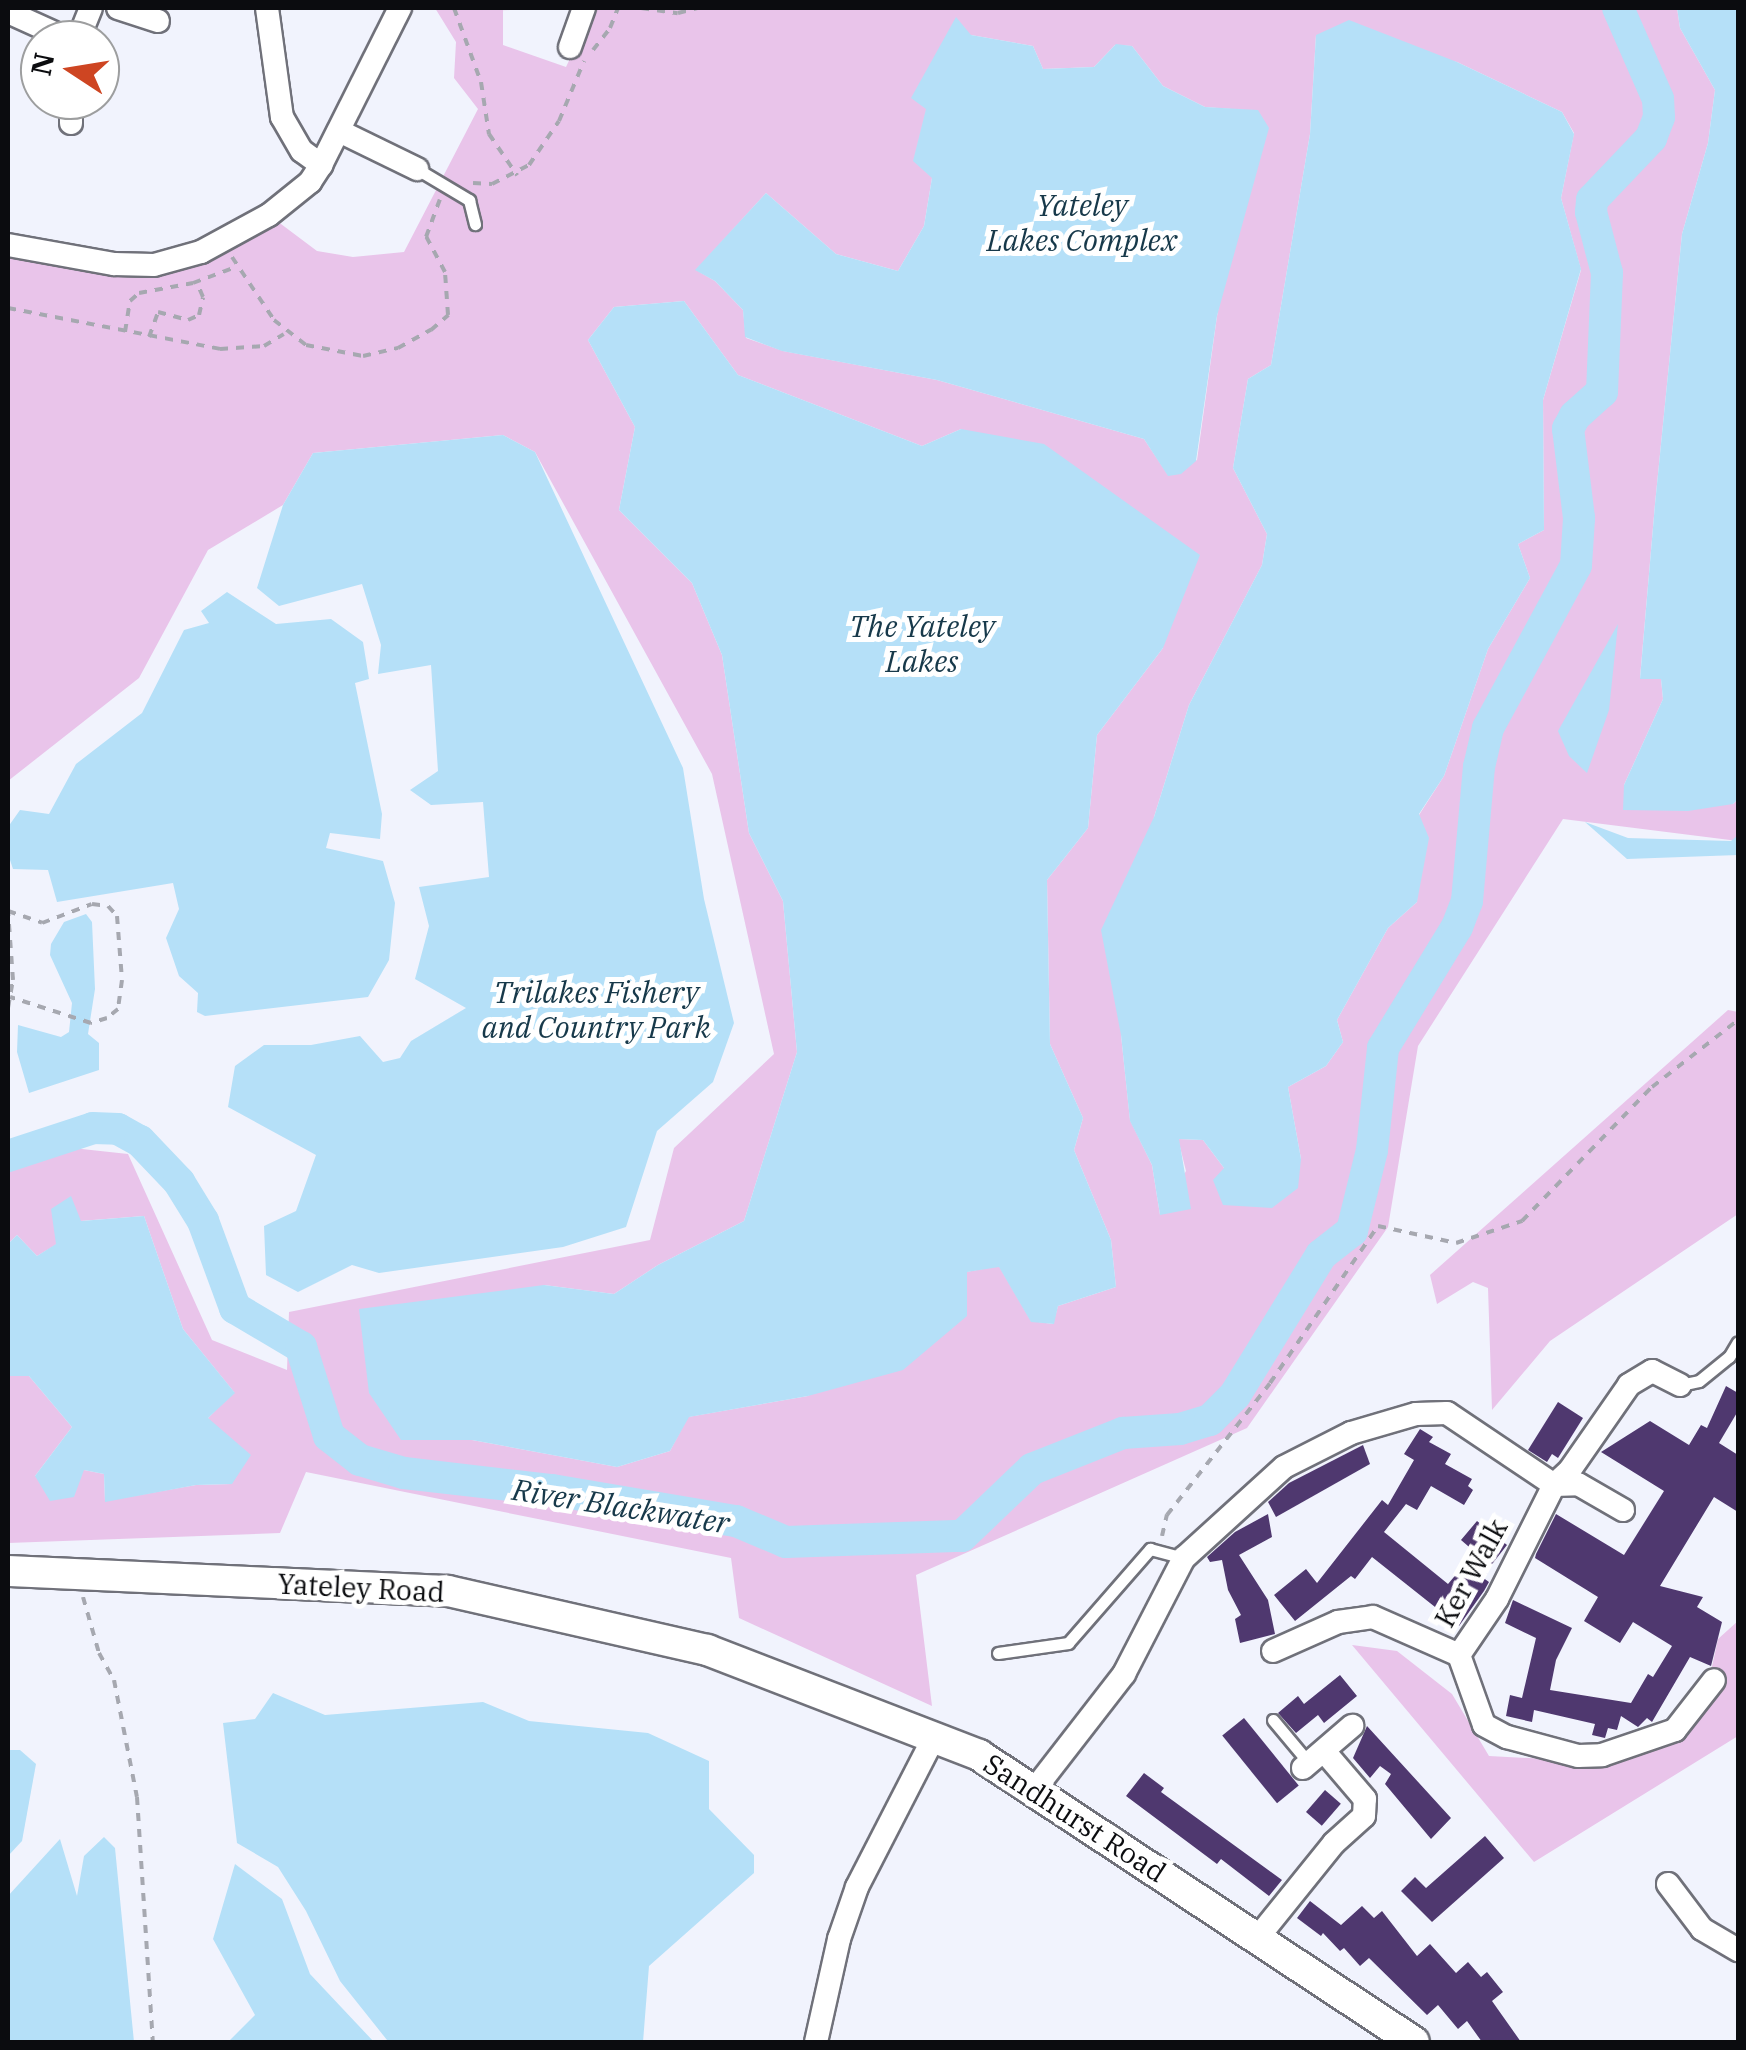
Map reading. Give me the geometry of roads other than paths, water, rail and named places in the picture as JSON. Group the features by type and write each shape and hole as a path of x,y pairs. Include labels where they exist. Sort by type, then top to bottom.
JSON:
{"street":[{"path":"118,8 158,21"},
{"path":"267,8 282,117 302,150 321,165"},
{"path":"8,245 114,264 154,265 201,252 269,215 310,182 321,165 400,8"},
{"path":"570,47 584,8"},
{"path":"339,131 417,170"},
{"name":"Ker Walk","path":"1680,1385 1652,1371 1640,1375 1570,1470 1554,1485 1497,1599 1459,1655 1484,1725 1507,1737 1578,1756 1602,1755 1675,1730 1714,1680"},
{"path":"1034,1790 1124,1674 1184,1558 1284,1466 1350,1432 1416,1414 1447,1413 1554,1485 1578,1484 1624,1510"},
{"name":"Yateley Road","path":"8,1571 448,1591 708,1650"},
{"path":"1273,1652 1338,1622 1373,1617 1459,1655"},
{"name":"Sandhurst Road","path":"708,1650 979,1755 1414,2042"},
{"path":"1258,1936 1334,1842 1364,1816 1365,1799 1312,1761 1352,1726"},
{"path":"816,2042 839,1939 857,1887 935,1736"},
{"path":"1668,1884 1702,1929 1738,1950"}],"lane":[{"path":"417,170 468,200 475,224"},
{"path":"1680,1385 1699,1382 1729,1357 1738,1342"},
{"path":"998,1653 1068,1643 1150,1548 1184,1558"},
{"path":"1273,1720 1312,1761"}],"water":[{"path":"1677,8 1738,8 1738,799 1733,804 1688,811 1623,810 1624,785 1663,699 1661,679 1640,679 1682,234 1708,143 1715,90 1680,28"},
{"name":"Yateley Lakes Complex","path":"956,17 971,35 1033,46 1043,69 1094,67 1116,44 1132,46 1163,86 1205,107 1258,110 1269,128 1217,316 1196,461 1181,474 1168,476 1144,439 937,380 782,351 745,337 743,310 715,281 695,270 766,193 836,254 898,271 924,226 932,178 913,161 926,109 911,98"},
{"path":"1349,20 1457,62 1562,112 1574,134 1561,198 1581,269 1543,400 1544,530 1518,544 1530,578 1488,649 1444,776 1419,814 1429,838 1417,902 1388,928 1337,1020 1343,1042 1326,1066 1288,1087 1301,1159 1298,1188 1272,1208 1223,1205 1213,1180 1224,1168 1203,1140 1179,1139 1191,1209 1160,1215 1152,1165 1130,1121 1121,1035 1101,930 1154,817 1189,705 1262,565 1267,534 1233,468 1248,379 1271,365 1310,134 1316,35"},
{"name":"The Yateley Lakes","path":"684,301 738,375 922,446 961,429 1044,444 1200,555 1163,648 1097,735 1088,828 1047,880 1050,1044 1083,1118 1074,1150 1111,1240 1116,1287 1058,1306 1054,1324 1031,1322 999,1267 967,1272 967,1316 903,1370 808,1396 689,1417 670,1451 617,1467 472,1440 401,1440 369,1393 359,1309 544,1285 614,1294 658,1265 744,1221 797,1052 783,901 749,833 722,655 692,583 619,510 635,427 588,340 614,307"},
{"name":"Trilakes Fishery and Country Park","path":"503,435 535,452 683,768 704,899 734,1023 713,1082 657,1131 626,1227 563,1247 379,1273 352,1265 298,1292 266,1275 264,1226 296,1211 316,1155 228,1107 235,1066 264,1045 311,1045 360,1036 383,1062 400,1058 411,1041 466,1008 415,979 429,926 419,887 489,877 483,802 431,805 410,790 438,771 431,665 378,674 381,645 362,584 279,606 257,588 283,505 313,453"},
{"path":"227,592 276,624 331,619 363,642 369,679 355,683 382,814 380,839 330,833 326,848 383,861 395,903 389,960 368,997 205,1016 197,1012 198,993 179,976 166,938 179,909 173,883 57,902 48,870 13,869 8,854 8,827 20,810 49,814 76,764 142,713 184,630 209,623 201,611"},
{"path":"1618,624 1609,710 1587,773 1569,756 1558,731"},
{"path":"1585,822 1628,838 1731,841 1738,835 1738,855 1627,859"},
{"path":"86,914 92,922 95,989 88,1034 99,1043 99,1070 29,1093 17,1052 18,1025 61,1037 69,1032 72,1003 50,955 51,944 64,922"},
{"path":"71,1196 81,1221 144,1216 183,1329 235,1393 208,1418 251,1455 232,1484 196,1485 105,1502 104,1474 84,1470 74,1497 50,1501 35,1476 72,1427 29,1376 8,1376 8,1244 17,1235 37,1256 56,1244 51,1209"},
{"path":"273,1693 325,1715 483,1702 529,1721 648,1733 709,1761 709,1809 754,1855 754,1873 649,1966 643,2042 376,2042 387,2040 340,1981 306,1911 278,1867 237,1843 223,1723 255,1719"},
{"path":"8,1750 20,1750 36,1764 22,1841 8,1856"},
{"path":"104,1837 115,1848 134,2042 8,2042 8,1896 60,1839 77,1896 84,1856"},
{"path":"235,1864 282,1899 310,1974 374,2042 228,2042 255,2015 213,1939"}],"waterway":[{"name":"River Blackwater","path":"8,1156 93,1128 118,1129 140,1141 179,1182 203,1221 235,1308 301,1347 329,1436 360,1460 404,1473 552,1490 736,1521 786,1542 962,1536 1032,1469 1123,1433 1180,1429 1210,1420 1235,1395 1321,1255 1352,1231 1372,1150 1383,1048 1457,927 1467,901 1479,767 1488,728 1576,565 1579,518 1568,429 1575,416 1602,392 1607,273 1591,212 1592,200 1651,138 1659,117 1658,99 1618,8"}]}
